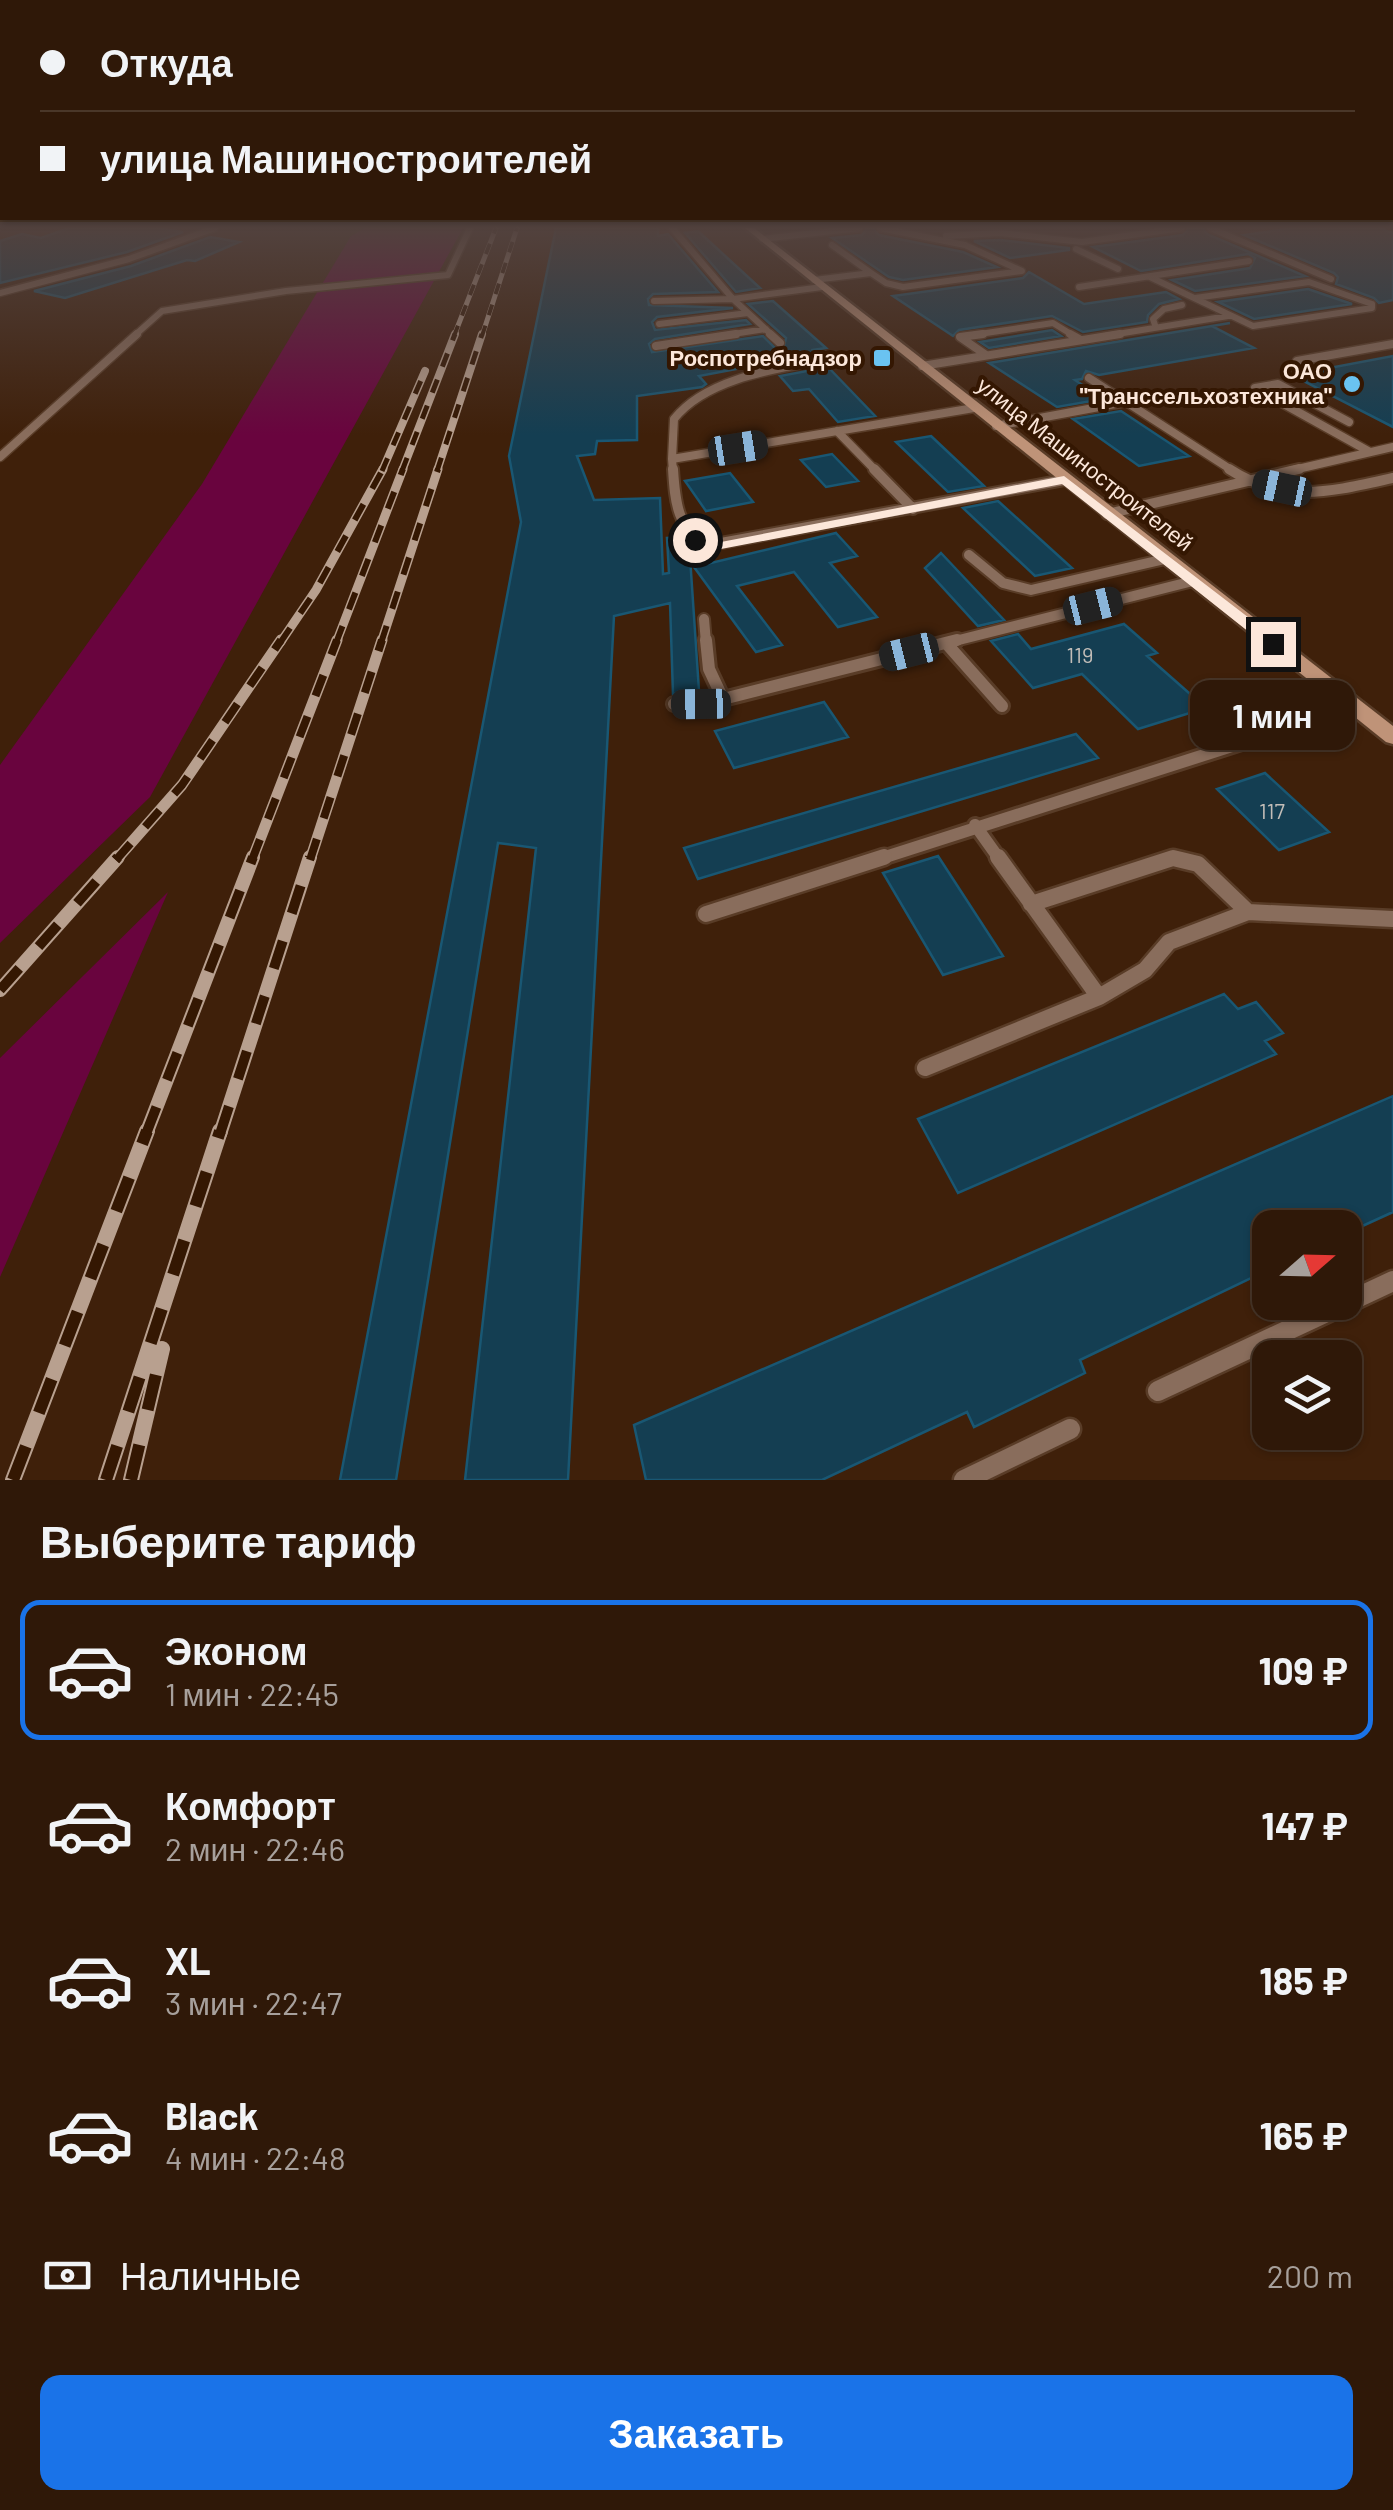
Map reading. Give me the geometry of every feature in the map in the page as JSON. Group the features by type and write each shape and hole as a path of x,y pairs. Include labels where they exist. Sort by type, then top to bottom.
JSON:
{"main road":[{"name":"улица Машиностроителей","path":"835,297 1393,737"}],"lane":[{"path":"0,457 162,311 248,297"},
{"path":"654,300 744,297"},
{"path":"1193,298 1200,297"},
{"path":"1193,298 1228,316 1262,327 1375,306 1355,297"},
{"path":"733,299 780,343"},
{"path":"1155,325 1152,319 1164,308 1182,305"},
{"path":"659,324 748,313"},
{"path":"922,366 1228,316"},
{"path":"986,355 960,337 1053,323 1078,339"},
{"path":"656,346 766,329"},
{"path":"1297,360 1393,344"},
{"path":"834,358 760,372 682,408 673,421 672,458 682,523 695,540 710,546 1064,480"},
{"path":"1089,378 1248,481 1316,495 1393,478"},
{"path":"1348,422 1278,384 1256,388 1370,452"},
{"path":"996,426 1126,402"},
{"path":"672,458 974,408"},
{"path":"837,431 913,509"},
{"path":"1108,514 1393,447"},
{"path":"969,555 1003,583 1031,590 1165,558"},
{"path":"674,704 723,699 1193,580"},
{"path":"704,619 709,669 723,699"},
{"path":"946,643 1002,706"},
{"path":"706,914 1354,706"},
{"path":"974,826 1099,997"},
{"path":"1031,904 1173,858 1198,864 1248,912"},
{"path":"925,1068 1099,997 1145,970 1169,942 1248,912 1393,920"},
{"path":"1158,1391 1393,1280"},
{"path":"964,1480 1070,1429"}],"shaded area":[{"path":"314,297 425,297 150,797 0,943 0,765 202,484"},
{"path":"168,892 0,1277 0,1058"}],"building":[{"path":"542,297 650,297 649,305 733,308 657,317 652,322 655,330 746,320 750,324 655,339 649,344 652,352 763,336 776,349 783,350 786,338 748,304 773,301 826,348 813,350 816,354 699,376 706,384 702,387 637,396 637,440 597,441 595,454 577,456 594,500 660,498 663,574 669,573 667,538 684,537 689,542 699,691 673,694 670,603 614,616 568,1480 465,1480 536,848 498,843 396,1480 340,1480 521,522 509,456"},
{"path":"895,297 1072,297 1084,304 1131,297 1179,299 1159,304 1148,315 1147,322 1083,332 1052,316 959,330 953,336"},
{"path":"1252,297 1332,297 1352,304 1254,319 1218,302"},
{"path":"1393,297 1393,300 1379,303 1374,298"},
{"path":"1230,323 1212,326 1254,348 1099,375 1086,371 1082,379 1075,380 1103,399 1057,407 989,363"},
{"path":"1052,330 1061,336 989,348 980,342"},
{"name":"ОАО \"Транссельхозтехника\"","path":"1393,356 1393,427 1292,375"},
{"path":"828,367 875,416 838,422 809,389 793,391 780,376"},
{"path":"1121,411 1189,456 1139,466 1073,419"},
{"path":"931,436 984,486 948,492 896,442"},
{"path":"832,454 858,481 826,487 801,460"},
{"path":"730,473 753,502 706,511 685,481"},
{"path":"998,501 1072,568 1035,576 963,508"},
{"path":"836,533 857,556 830,563 877,617 838,627 794,572 737,586 782,645 756,652 694,567"},
{"path":"941,553 1004,620 978,626 925,568"},
{"path":"1124,624 1157,653 1147,656 1206,708 1138,729 1082,674 1033,688 991,641 1018,634 1031,649"},
{"path":"824,702 848,737 734,768 715,731"},
{"path":"1076,734 1098,758 698,879 684,848"},
{"path":"1265,773 1329,832 1279,850 1217,789"},
{"path":"938,856 1003,956 943,975 883,873"},
{"path":"1224,994 1238,1009 1256,1002 1283,1033 1265,1041 1276,1054 958,1193 918,1119"},
{"path":"1393,1096 1393,1212 1362,1226 1362,1210 1252,1210 1252,1278 1080,1360 1085,1373 974,1427 967,1412 822,1480 646,1480 634,1425"}],"railway":[{"path":"454,336 469,297"},
{"path":"482,336 495,297"},
{"path":"402,471 455,334"},
{"path":"437,471 482,334"},
{"path":"382,470 425,371"},
{"path":"336,643 403,469"},
{"path":"381,643 438,469"},
{"path":"280,643 316,590 382,470"},
{"path":"116,860 182,785 281,640"},
{"path":"252,860 337,640"},
{"path":"310,860 382,640"},
{"path":"0,990 118,857"},
{"path":"146,1134 253,857"},
{"path":"220,1134 310,857"},
{"path":"13,1480 147,1131"},
{"path":"106,1480 220,1131"},
{"path":"131,1480 162,1349"}],"place":[{"name":"Роспотребнадзор","path":"882,358"},
{"name":"ОАО \"Транссельхозтехника\"","path":"1352,384"}],"route":[{"path":"695,540 721,546 1064,480 1273,644"}]}
